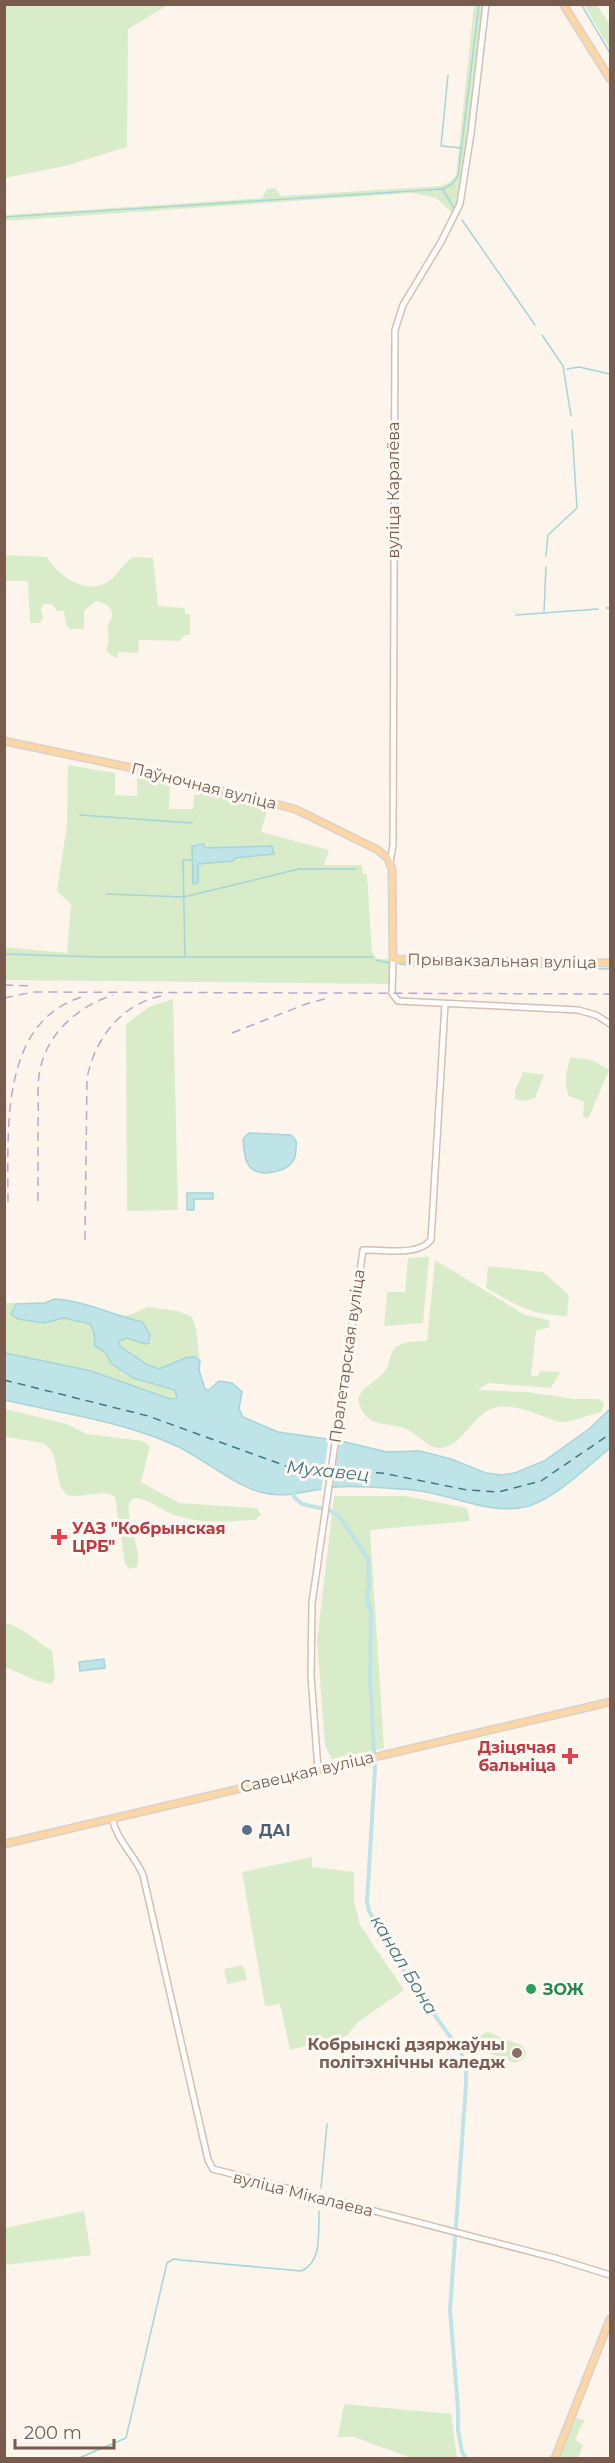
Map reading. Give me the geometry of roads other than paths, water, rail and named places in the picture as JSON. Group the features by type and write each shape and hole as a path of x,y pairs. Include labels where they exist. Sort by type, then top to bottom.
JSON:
{"main road":[{"name":"вуліца Каралёва","path":"445,1004 398,1001 392,993 393,878 390,863 393,845 395,330 403,305 441,242 460,204 486,4"},
{"path":"563,4 610,79"},
{"name":"Паўночная вуліца","path":"4,741 142,770 295,809 378,850 390,863"},
{"name":"Прывакзальная вуліца","path":"393,959 610,963"},
{"path":"445,1004 578,1010 596,1015 610,1024"},
{"name":"Пралетарская вуліца","path":"318,1769 310,1643 312,1603 363,1250 418,1249 426,1246 432,1236 445,1004"},
{"name":"Савецкая вуліца","path":"4,1844 610,1701"},
{"name":"вуліца Мікалаева","path":"112,1818 116,1834 137,1861 142,1875 208,2160 213,2169 555,2258 610,2275"},
{"path":"555,2458 610,2319"}],"water":[{"path":"203,844 206,848 272,846 274,854 198,864 198,883 193,884 192,846"},
{"path":"249,1133 291,1135 296,1142 296,1154 290,1165 279,1171 266,1173 250,1167 245,1157 243,1139"},
{"path":"187,1193 213,1193 213,1199 194,1199 194,1210 187,1210"},
{"name":"Мухавец","path":"55,1299 77,1302 142,1322 150,1334 149,1343 145,1344 127,1338 119,1341 120,1346 146,1364 159,1369 188,1357 195,1357 200,1361 199,1370 205,1389 209,1390 219,1381 232,1383 242,1392 239,1409 243,1417 278,1432 341,1441 387,1452 420,1451 451,1459 486,1473 502,1475 515,1473 544,1461 589,1429 610,1409 610,1448 550,1496 529,1506 514,1509 485,1507 427,1492 374,1487 336,1487 279,1495 260,1492 238,1483 183,1449 152,1436 111,1423 5,1400 5,1353 91,1371 170,1399 177,1398 175,1390 133,1378 111,1363 105,1352 95,1346 94,1332 90,1324 64,1318 44,1323 18,1319 11,1314 16,1304 45,1303"},
{"path":"104,1659 105,1668 80,1671 79,1662"}],"waterway":[{"path":"4,217 443,189 452,184 458,176 479,4"},
{"path":"581,4 610,53"},
{"path":"448,75 441,146 461,148"},
{"path":"443,190 454,208"},
{"path":"462,220 535,325"},
{"path":"542,335 563,366 571,416"},
{"path":"567,369 579,367 610,374"},
{"path":"546,556 548,535 577,508 572,430"},
{"path":"544,611 546,567"},
{"path":"516,615 598,609"},
{"path":"80,815 192,823"},
{"path":"185,957 183,860 192,860"},
{"path":"107,894 184,897 299,869 356,869"},
{"path":"4,954 97,957 373,957"},
{"path":"376,960 389,963"},
{"path":"399,964 422,967 445,965"},
{"path":"449,965 610,969"},
{"name":"канал Бона","path":"293,1491 294,1497 302,1504 329,1510 339,1516 368,1559 367,1598 371,1614 370,1680 375,1769 367,1902 369,1911 409,1979 461,2052 466,2068 450,2310 458,2430 462,2452 466,2458"},
{"path":"321,2188 327,2124"},
{"path":"79,2458 126,2438 167,2263 174,2259 301,2271 308,2267 316,2254 319,2211"}],"railway":[{"path":"4,985 32,986"},
{"path":"4,998 33,992 610,994"},
{"path":"38,1201 38,1087 47,1048 64,1025 75,1015 99,1000 113,995"},
{"path":"8,1202 10,1110 23,1052 37,1028 57,1009 85,996"},
{"path":"85,1240 87,1078 91,1064 103,1037 122,1016 133,1007 161,996"},
{"path":"232,1033 306,1004 328,998"}],"place":[{"name":"УАЗ \"Кобрынская ЦРБ\"","path":"59,1537"},
{"name":"Дзіцячая бальніца","path":"570,1756"},
{"name":"ДАІ","path":"247,1830"},
{"name":"ЗОЖ","path":"531,1989"},
{"name":"Кобрынскі дзяржаўны політэхнічны каледж","path":"517,2053"}]}
